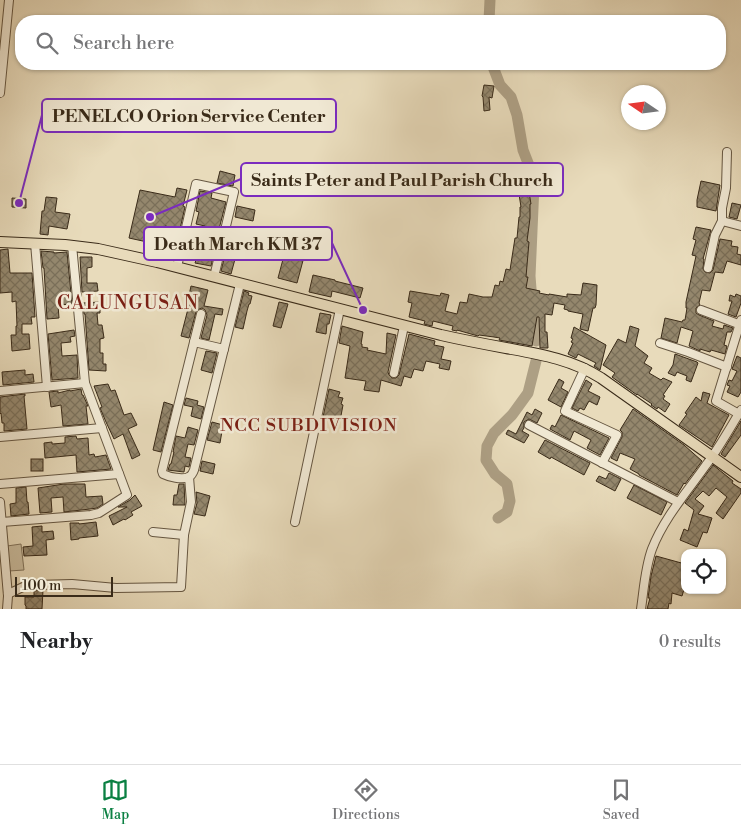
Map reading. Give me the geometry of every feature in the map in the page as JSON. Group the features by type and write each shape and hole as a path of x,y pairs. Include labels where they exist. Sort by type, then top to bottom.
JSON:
{"main road":[{"path":"0,242 72,245 98,249 177,267 404,326 471,341 549,355 568,361 585,368 612,386 741,477"}],"street":[{"path":"0,93 9,0"},
{"path":"708,268 715,235 722,221 722,208 726,188 727,152"},
{"path":"177,267 196,184 234,192 214,277"},
{"path":"722,221 741,226"},
{"path":"35,243 47,387"},
{"path":"2,522 86,516 99,513 127,495 85,383 72,245"},
{"path":"8,594 23,587 33,585 72,584 116,588 181,587 184,535 190,502 189,477 194,470 240,284"},
{"path":"295,522 340,309"},
{"path":"641,609 647,567 653,547 665,523 678,502 712,457 740,412 716,402 741,323 701,310"},
{"path":"189,477 167,476 162,472 201,314"},
{"path":"394,373 404,326"},
{"path":"194,342 224,348"},
{"path":"660,343 727,367"},
{"path":"585,368 565,411 617,435 602,463"},
{"path":"0,391 85,383"},
{"path":"529,425 678,502"},
{"path":"0,437 102,428"},
{"path":"0,484 119,474"},
{"path":"0,502 8,594 7,609"},
{"path":"153,532 184,535"}],"shaded area":[{"path":"21,544 24,570 9,571 7,546"}],"building":[{"path":"484,85 494,86 492,98 489,97 490,110 484,111 482,96"},
{"path":"220,171 235,175 233,186 217,183"},
{"path":"527,180 531,204 527,241 529,242 526,288 540,291 539,293 567,297 567,294 581,295 583,283 597,285 596,305 593,308 588,331 580,329 583,314 568,311 564,309 565,305 554,303 552,315 545,314 545,332 547,332 548,348 540,348 539,317 537,317 532,346 499,340 500,338 478,336 452,330 453,326 433,321 432,326 424,324 425,321 409,317 412,303 408,302 410,291 440,296 441,293 449,295 445,311 457,314 460,302 467,303 469,294 492,297 495,285 499,286 500,281 503,282 506,269 510,270 515,238 517,238 521,207 515,181"},
{"path":"701,181 720,185 716,211 697,207"},
{"path":"177,188 187,190 180,229 165,226 161,245 129,238 140,190 175,197"},
{"path":"200,191 212,193 211,198 226,202 214,240 217,241 211,266 195,263 196,260 185,258 189,240 201,242 205,226 196,224 199,212 196,211"},
{"path":"46,197 57,198 55,212 70,214 67,229 49,226 48,235 40,234 42,211 44,211"},
{"path":"12,198 26,199 26,208 12,207"},
{"path":"732,203 741,205 737,219 729,217"},
{"path":"237,206 255,210 253,221 235,217"},
{"path":"232,227 251,233 249,244 251,244 250,250 238,248 231,274 221,271"},
{"path":"696,227 711,230 703,259 703,269 705,272 710,273 713,270 720,239 732,241 731,246 738,247 737,254 741,255 741,265 727,261 723,273 715,272 710,291 702,290 700,305 696,308 696,313 714,321 712,326 723,329 724,325 733,328 731,332 727,332 724,345 727,346 725,354 711,350 710,352 700,349 700,351 689,346 693,331 681,327 677,343 661,338 665,318 682,322 685,320 686,302 696,256 692,255 696,240 693,239"},
{"path":"286,248 305,253 297,283 278,278"},
{"path":"8,249 10,273 32,273 35,317 31,317 32,324 22,324 22,334 29,334 30,349 12,351 11,335 16,335 17,326 16,301 12,302 12,292 0,293 0,250"},
{"path":"41,251 67,252 72,304 58,305 59,318 47,319"},
{"path":"80,257 92,257 92,267 87,268 87,283 97,283 98,291 82,292"},
{"path":"313,275 363,288 360,298 332,291 331,297 309,292"},
{"path":"191,286 208,290 204,306 223,309 222,315 215,314 209,340 201,338 207,315 202,308 196,312 189,338 181,336 190,301 188,300"},
{"path":"244,291 252,296 243,329 235,327"},
{"path":"736,294 741,296 741,303 736,317 728,314 732,301 729,301 730,295 735,297"},
{"path":"100,302 100,313 97,313 98,325 102,325 104,338 100,339 100,353 103,353 103,364 106,364 106,371 89,370 83,303"},
{"path":"279,302 288,304 281,328 273,326"},
{"path":"320,313 331,315 329,324 327,324 326,334 316,332"},
{"path":"342,326 363,332 362,347 386,354 387,333 396,335 388,372 392,378 396,378 399,375 409,334 435,341 434,345 444,347 441,359 451,361 449,370 439,368 440,364 426,361 423,371 414,369 411,378 404,376 401,386 381,380 379,392 364,390 366,381 345,378 350,346 339,343"},
{"path":"630,326 639,329 635,346 648,356 644,363 652,368 649,373 661,380 663,378 672,382 663,395 665,396 663,399 670,404 665,412 658,407 657,409 612,377 615,373 603,365 618,339 626,343"},
{"path":"574,327 606,345 600,370 594,366 596,363 578,354 576,358 568,354 573,343 571,338"},
{"path":"74,330 75,336 70,337 71,342 61,343 62,356 77,355 78,378 52,380 48,334"},
{"path":"206,351 217,353 212,373 201,370"},
{"path":"675,354 698,363 691,382 686,380 687,376 677,372 675,376 668,373 673,365"},
{"path":"737,356 741,358 741,392 738,397 727,392 730,386 727,385 729,380 732,381 737,371 732,369"},
{"path":"25,370 25,375 33,374 34,382 3,385 2,372"},
{"path":"559,379 564,382 561,388 568,392 561,407 548,400"},
{"path":"586,380 592,384 588,391 600,397 597,405 589,401 584,410 580,408 578,411 572,408"},
{"path":"108,384 111,391 115,390 124,415 131,413 137,425 128,429 140,455 132,459 123,434 114,439 100,408 102,407 94,386"},
{"path":"81,389 88,406 86,406 88,424 63,426 61,405 51,407 49,392 58,391 58,393"},
{"path":"329,389 340,392 338,397 343,398 340,421 323,417"},
{"path":"703,392 710,394 707,403 729,415 712,447 679,425 696,397 701,401"},
{"path":"25,394 27,429 4,431 4,423 2,423 0,414 0,397"},
{"path":"186,398 198,401 197,405 204,407 201,419 191,416 193,407 184,405"},
{"path":"164,402 173,405 161,452 153,450"},
{"path":"535,409 542,413 537,423 529,419 524,422 522,431 529,435 524,443 506,434 508,430 516,434 527,412 532,415"},
{"path":"633,409 684,445 702,461 677,495 630,469 635,459 620,453 617,461 611,458 622,437 620,430"},
{"path":"561,415 609,438 600,455 587,448 591,440 574,431 570,440 550,429 552,425 555,427"},
{"path":"741,421 741,435 725,457 721,454"},
{"path":"212,422 223,425 220,443 207,440"},
{"path":"188,427 198,430 194,445 188,444 185,457 191,458 189,467 185,466 184,472 168,470 174,452 176,436 185,438"},
{"path":"76,436 77,439 88,438 89,455 94,454 95,457 106,455 111,469 77,472 76,455 45,458 44,443 65,443 65,437"},
{"path":"545,440 590,463 584,475 538,452"},
{"path":"31,459 43,459 43,471 31,471"},
{"path":"202,461 215,464 213,474 200,471"},
{"path":"713,465 741,489 741,493 723,519 716,513 727,497 716,488 709,496 703,491 695,499 704,506 698,514 712,518 707,533 703,532 697,547 680,540 684,529 688,531 694,510 685,503"},
{"path":"609,473 621,479 615,491 596,481 599,476 606,479"},
{"path":"64,484 85,484 86,497 102,496 103,504 97,508 64,512 63,497 51,498 52,512 40,513 38,488"},
{"path":"179,484 184,484 185,505 173,505 174,495 177,495"},
{"path":"634,485 667,502 661,515 627,498"},
{"path":"26,487 29,514 11,516 10,504 16,503 16,488"},
{"path":"196,492 210,496 205,516 194,514 197,503"},
{"path":"135,495 142,506 131,512 133,515 113,525 109,516 127,507 118,507"},
{"path":"96,522 98,536 71,540 70,523"},
{"path":"42,526 42,532 53,531 54,539 46,540 47,555 24,556 23,547 33,546 32,527"},
{"path":"656,556 681,563 681,594 683,594 682,596 672,593 671,604 669,603 668,609 647,609 650,598 648,598"},
{"path":"43,590 42,609 26,609 25,597 34,597 34,591"}],"waterway":[{"path":"489,15 490,0"},
{"path":"494,70 500,85 511,97 517,115 523,150 534,185 530,276 532,302"},
{"path":"533,318 536,341"},
{"path":"498,518 507,512 510,501 507,484 495,474 486,460 487,446 494,433 512,415 528,393 536,361"}],"place":[{"name":"PENELCO Orion Service Center","path":"19,203"},
{"name":"Saints Peter and Paul Parish Church","path":"150,217"},
{"name":"Death March KM 37","path":"363,310"}],"district":[{"name":"CALUNGUSAN","path":"128,303"},
{"name":"NCC SUBDIVISION","path":"309,425"}]}
